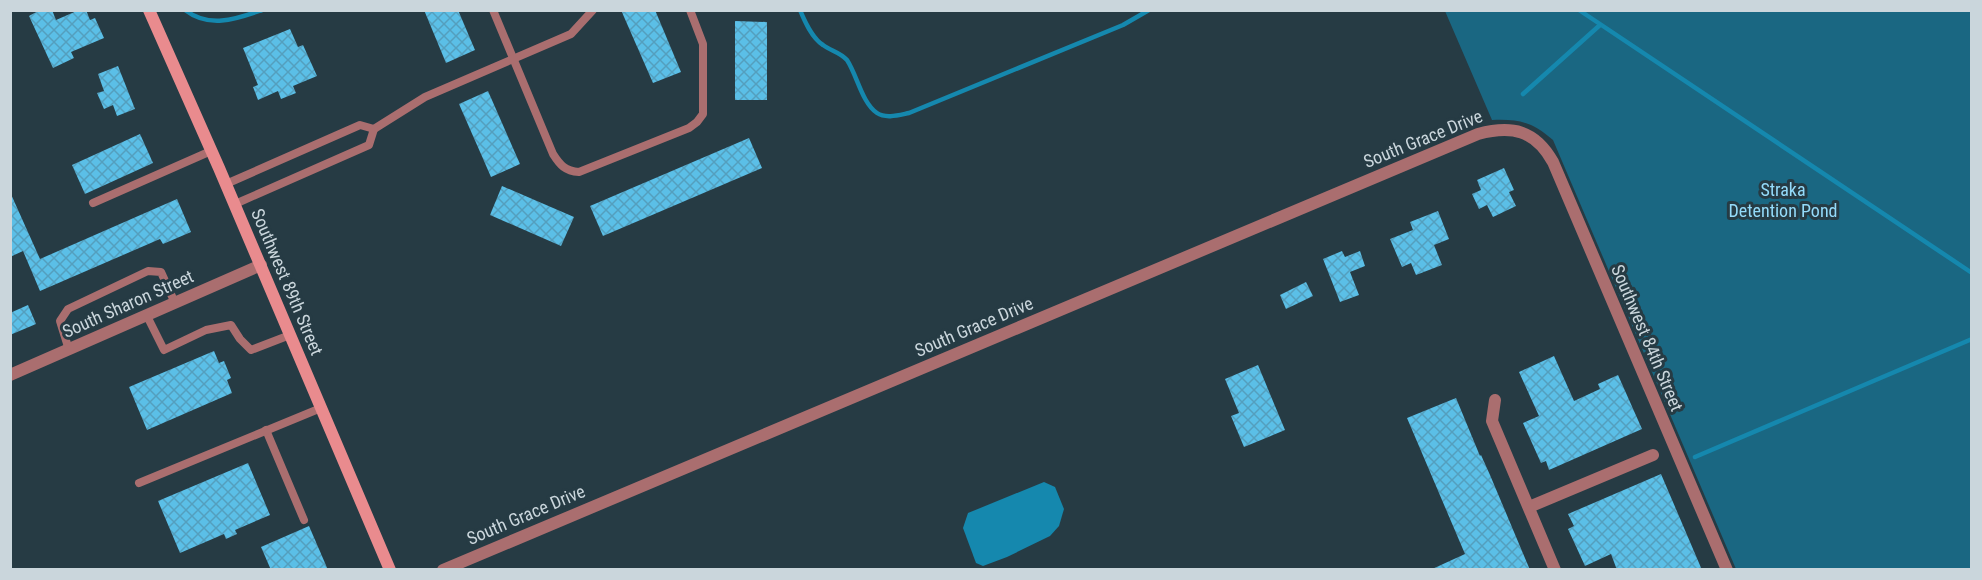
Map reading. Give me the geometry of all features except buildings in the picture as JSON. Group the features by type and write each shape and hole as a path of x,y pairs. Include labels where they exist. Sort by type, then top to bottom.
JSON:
{"main road":[{"name":"Southwest 89th Street","path":"149,10 261,265 390,570"}],"street":[{"name":"South Grace Drive","path":"443,570 1478,134 1498,129 1521,132"},
{"name":"Southwest 84th Street","path":"1521,132 1540,142 1553,162 1727,570"},
{"name":"South Sharon Street","path":"10,375 261,265"},
{"path":"1495,400 1492,421 1555,570"},
{"path":"1529,507 1653,454"}],"lane":[{"path":"494,10 553,154 560,166 579,172 689,128 703,114 703,44 690,10"},
{"path":"234,204 369,145 374,129 425,97 571,34 593,10"},
{"path":"226,184 360,125 374,129"},
{"path":"93,202 211,151"},
{"path":"69,350 60,321 68,309 148,272 161,272 175,303"},
{"path":"147,316 164,350 206,330 231,325 251,350 290,335"},
{"path":"139,483 321,408"},
{"path":"266,430 304,519"}],"green space":[{"name":"Straka Detention Pond","path":"1445,11 1971,11 1971,569 1736,569 1553,140 1532,125 1510,120 1492,120"}],"shaded area":[{"path":"1044,482 1055,487 1064,509 1059,526 1050,536 1007,557 983,566 976,563 963,528 968,513"}],"waterway":[{"path":"185,10 194,16 213,21 233,19 262,10"},
{"path":"800,10 815,38 847,60 867,103 877,113 888,116 909,113 1123,25 1149,10"},
{"path":"1579,10 1972,273"},
{"path":"1523,94 1600,25"},
{"path":"1695,457 1972,339"}]}
